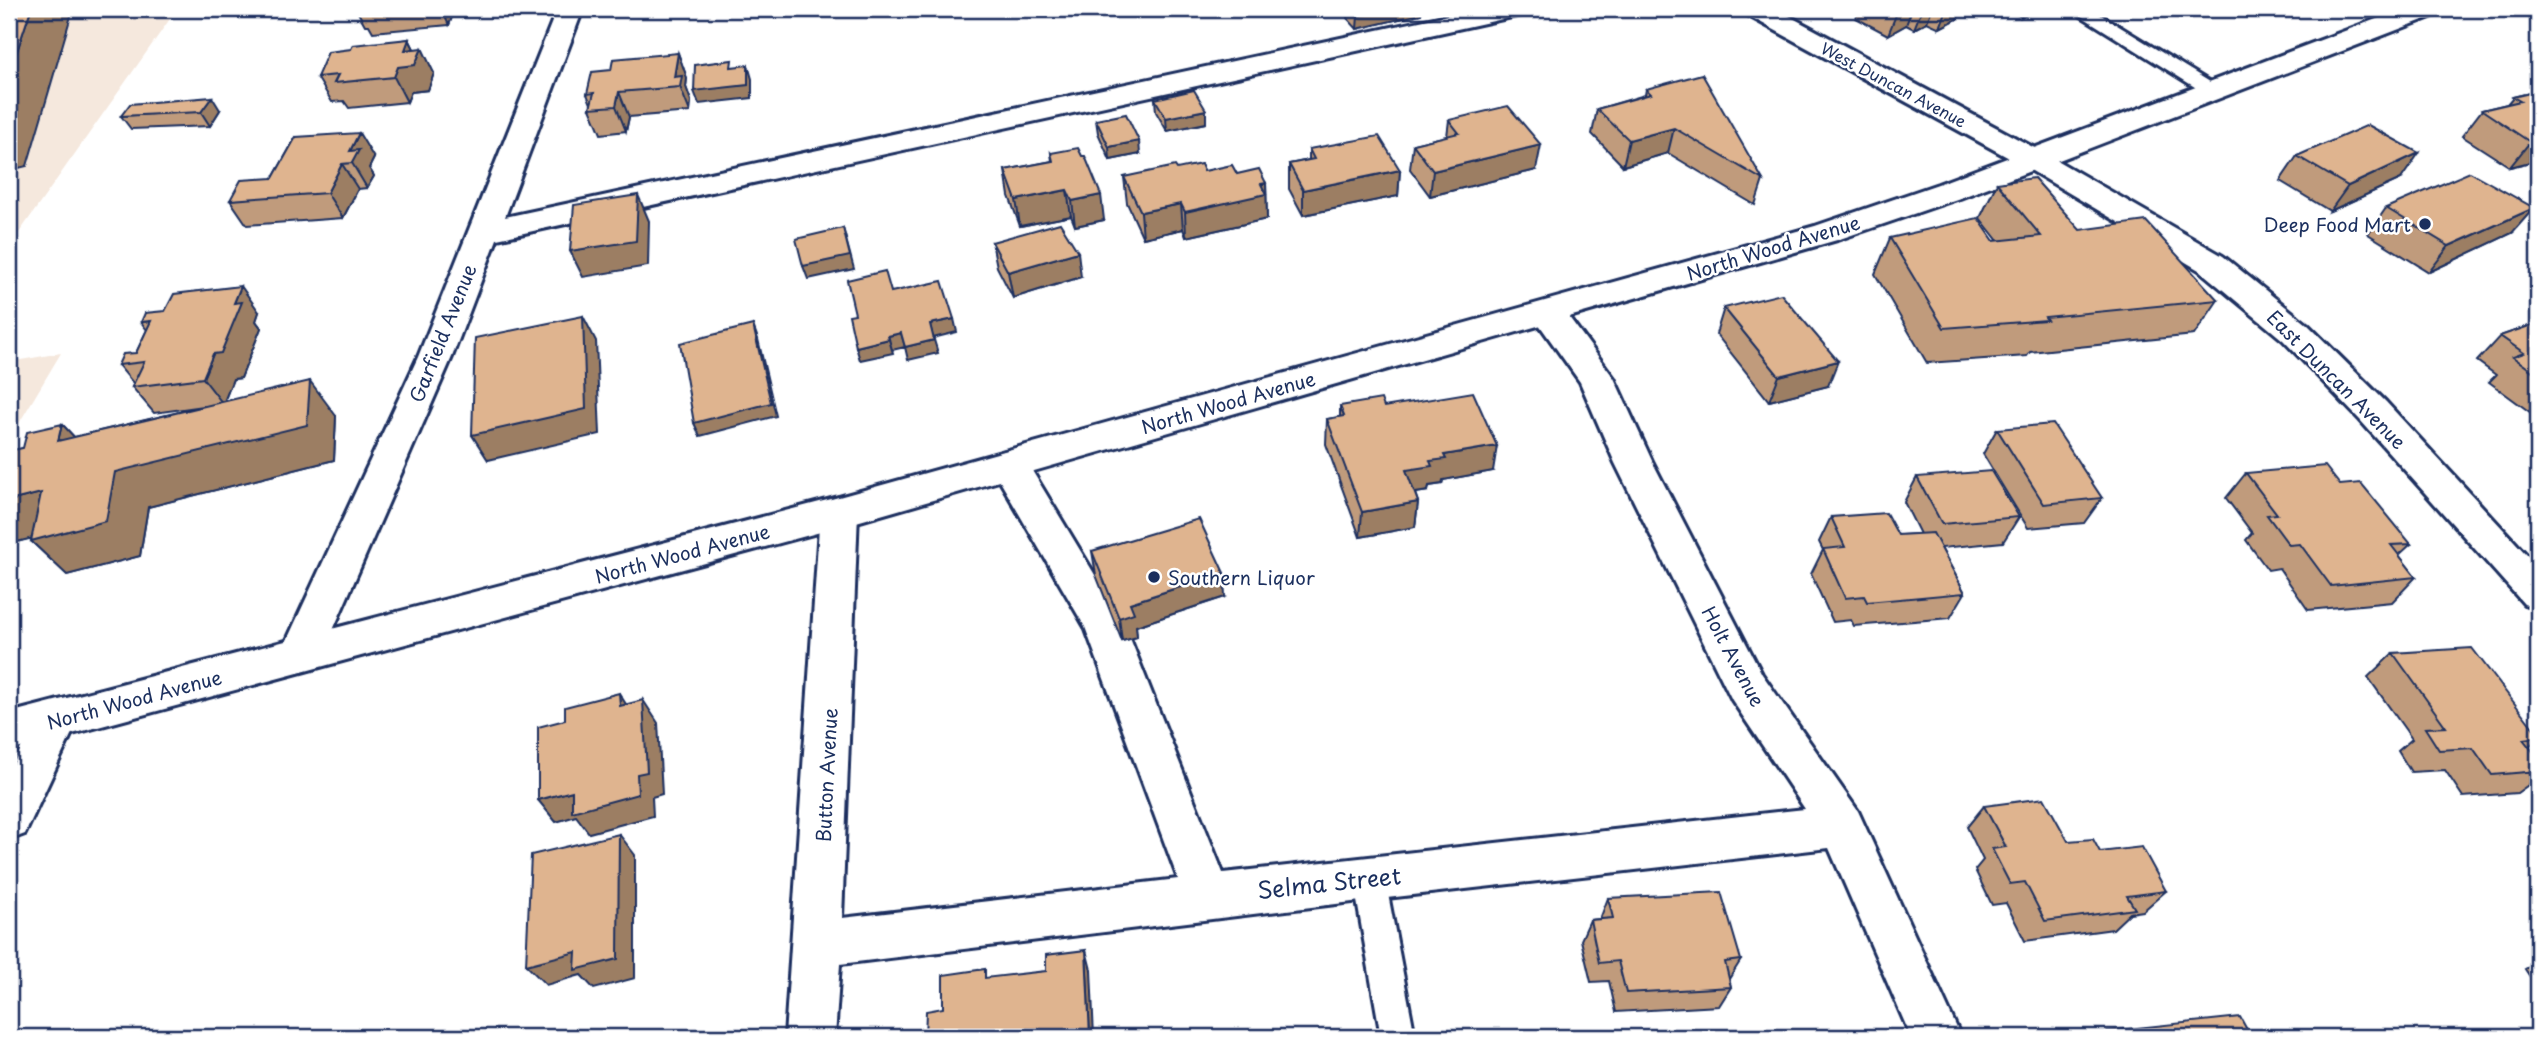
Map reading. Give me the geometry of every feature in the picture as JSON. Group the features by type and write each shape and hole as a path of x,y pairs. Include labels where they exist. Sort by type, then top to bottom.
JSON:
{"street":[{"name":"Garfield Avenue","path":"302,653 435,358 570,9"},
{"path":"482,232 1512,9"},
{"name":"West Duncan Avenue","path":"1756,9 2033,159"},
{"name":"North Wood Avenue","path":"9,732 839,512 1826,233 1949,191 2427,9"},
{"name":"East Duncan Avenue","path":"2033,159 2211,263 2295,332 2373,411 2538,593"},
{"name":"Holt Avenue","path":"1548,313 1597,378 1634,463 1747,687 1842,826 1936,1037"},
{"path":"1009,464 1104,623 1208,896"},
{"name":"Button Avenue","path":"810,1037 839,512"},
{"path":"9,820 56,720"},
{"name":"Selma Street","path":"817,944 1208,896 1842,826"}],"lane":[{"path":"2079,9 2213,90"},
{"path":"1369,878 1398,1037"}],"shaded area":[{"path":"9,9 177,9 9,247"},
{"path":"61,353 9,440 9,362"}],"building":[{"path":"9,9 31,9 9,75"},
{"path":"1351,9 1391,9 1358,16"},
{"path":"409,39 405,50 422,48 415,65 398,67 394,77 334,83 338,75 317,77 328,52 351,49 353,45"},
{"path":"678,53 674,77 682,76 680,87 619,92 616,106 590,108 594,93 587,94 592,72 611,70 613,59"},
{"path":"732,60 731,67 748,65 748,85 694,91 695,65"},
{"path":"1702,74 1763,180 1674,128 1629,140 1597,109 1651,94 1646,89"},
{"path":"1194,90 1206,110 1166,118 1155,99"},
{"path":"2538,91 2538,140 2530,142 2482,110 2520,101 2513,97"},
{"path":"212,97 201,112 121,116 130,104"},
{"path":"1508,106 1541,145 1433,171 1413,144 1459,133 1449,120"},
{"path":"1126,114 1139,141 1109,147 1096,120"},
{"path":"2368,125 2419,153 2348,186 2297,156"},
{"path":"359,133 350,151 359,150 352,163 342,164 327,193 230,200 241,180 273,178 296,137"},
{"path":"1379,136 1400,170 1303,190 1289,164 1314,159 1309,149"},
{"path":"1078,148 1082,156 1085,156 1101,195 1072,201 1067,190 1016,200 1005,170 1053,161 1051,153"},
{"path":"1201,164 1204,171 1232,165 1237,174 1259,169 1266,183 1261,184 1266,194 1185,212 1181,204 1141,212 1124,177 1175,166 1177,169"},
{"path":"2470,172 2534,208 2449,246 2386,208"},
{"path":"2034,178 2080,230 2146,221 2218,300 2045,317 2047,320 1944,328 1890,238 1978,218 1994,241 2041,236 1997,183"},
{"path":"638,195 636,241 570,251 574,205"},
{"path":"1060,223 1078,252 1008,272 992,242"},
{"path":"843,228 850,256 803,266 796,239"},
{"path":"885,271 891,292 942,281 954,319 930,324 934,340 905,347 901,333 888,336 889,339 856,347 849,315 855,314 847,280"},
{"path":"241,286 234,303 242,302 221,353 213,354 203,378 132,387 144,362 118,365 123,354 136,353 151,321 141,322 145,313 165,311 174,294"},
{"path":"1781,294 1838,361 1779,376 1724,308"},
{"path":"583,316 586,409 472,435 475,338"},
{"path":"2538,323 2538,375 2513,357 2524,353 2500,336"},
{"path":"753,325 771,403 694,423 680,343"},
{"path":"310,381 307,425 115,472 106,521 31,541 41,493 9,501 9,451 23,448 27,432 62,424 58,441"},
{"path":"1473,392 1497,446 1444,455 1446,459 1430,461 1432,466 1406,470 1418,502 1362,512 1327,419 1344,416 1340,406 1381,399 1384,407"},
{"path":"2053,424 2102,498 2044,504 1997,429"},
{"path":"2325,466 2340,485 2361,483 2411,544 2391,545 2416,577 2331,586 2300,544 2289,545 2267,515 2277,514 2246,473"},
{"path":"1991,471 2019,517 1942,524 1917,477"},
{"path":"1886,513 1898,535 1933,533 1965,593 1867,602 1864,596 1845,598 1823,549 1845,547 1831,517"},
{"path":"1199,519 1224,573 1130,603 1134,613 1119,618 1092,551"},
{"path":"2472,648 2538,734 2538,737 2523,739 2538,758 2538,771 2492,775 2473,748 2439,750 2425,728 2446,727 2393,653"},
{"path":"619,693 620,706 643,700 647,772 637,774 638,794 572,812 572,791 538,800 538,727 565,720 565,707"},
{"path":"2044,798 2068,841 2093,839 2100,852 2142,847 2166,891 2127,896 2135,909 2045,921 2025,882 2010,884 1992,849 2006,847 1984,806"},
{"path":"619,834 618,959 575,970 576,952 526,965 531,855"},
{"path":"1721,892 1741,960 1725,962 1731,987 1626,993 1618,961 1599,963 1590,920 1613,918 1608,898"},
{"path":"1086,950 1090,1037 925,1037 926,1011 943,1008 943,975 985,969 985,978 1046,971 1046,955"},
{"path":"2240,1017 2251,1037 2111,1037 2108,1031"}],"place":[{"name":"Deep Food Mart","path":"2425,224"},
{"name":"Southern Liquor","path":"1154,577"}]}
